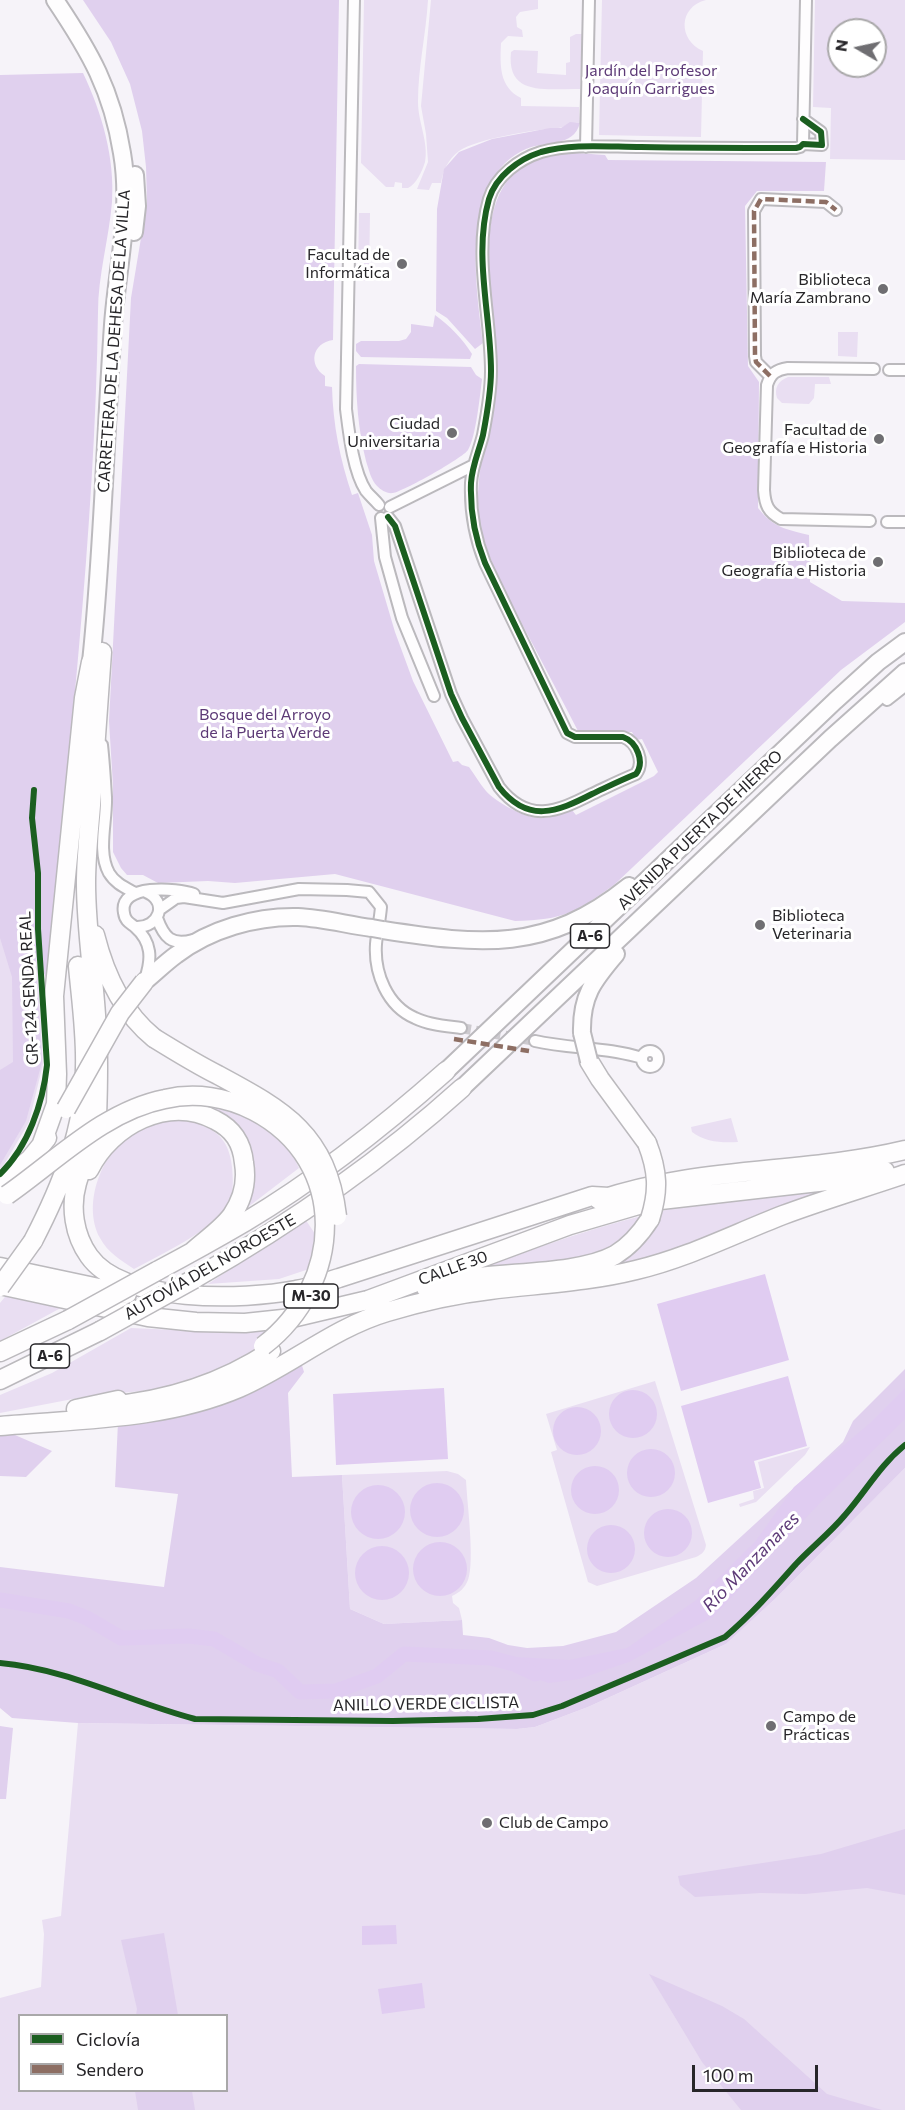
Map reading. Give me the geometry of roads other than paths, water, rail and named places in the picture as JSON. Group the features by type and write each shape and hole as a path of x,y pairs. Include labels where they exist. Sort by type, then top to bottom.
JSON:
{"highway":[{"path":"0,1419 76,1409 186,1383 223,1370 267,1349 298,1327 324,1290 335,1259 338,1233 332,1185 320,1155 303,1132 282,1112 154,1038 130,1014 110,982 95,937 93,874 105,699 96,657"},
{"path":"41,1146 56,1104 54,996 58,947 84,698 96,657"},
{"path":"0,1286 33,1241 51,1207 66,1171 81,1113 86,1068 77,960 75,890 96,657"},
{"path":"96,657 86,881 89,958 98,1037 97,1122 77,1183 74,1207 77,1232 90,1259 112,1276 133,1285 168,1293 204,1296 271,1294 297,1290 339,1278 592,1196 609,1197"},
{"path":"2,1193 19,1169 41,1146 66,1109 120,1013 144,982"},
{"path":"368,1300 479,1277 520,1274 594,1263 614,1255 640,1234 650,1219 656,1201 657,1186 653,1158 646,1143 589,1061"},
{"name":"AUTOVÍA DEL NOROESTE","path":"0,1352 68,1320 246,1221 345,1155 402,1110 446,1071"},
{"name":"AUTOVÍA DEL NOROESTE","path":"0,1380 100,1331 194,1280 295,1218 418,1127 462,1088"},
{"path":"2,1193 98,1128 127,1112 151,1103 186,1096 205,1096 243,1105 261,1115 289,1137 309,1164 318,1184 324,1207 326,1232 321,1264 309,1292 267,1349"},
{"path":"192,1252 223,1225 237,1206 245,1182 244,1157 236,1136 227,1127 193,1110 174,1110 158,1113 124,1128 99,1153 90,1167 80,1200 84,1232 93,1250 118,1273 137,1281 169,1288 206,1291 297,1290"},
{"name":"CALLE 30","path":"0,1267 133,1295 192,1304 245,1305 291,1301 352,1286 609,1197 652,1185 734,1173 829,1164 905,1150"},
{"name":"CALLE 30","path":"0,1286 148,1317 196,1322 246,1323 292,1318 368,1300 570,1225 652,1201 827,1181 905,1168"},
{"path":"0,1426 119,1417 191,1405 239,1388 341,1332 387,1312 459,1295 605,1277 638,1270 723,1241 783,1215 905,1174"}],"main road":[{"name":"CARRETERA DE LA DEHESA DE LA VILLA","path":"55,0 95,64 108,94 123,155 124,231 113,323 96,657"},
{"name":"CARRETERA DE LA DEHESA DE LA VILLA","path":"69,0 98,44 119,90 133,149 137,206 124,321 116,477 96,657"},
{"name":"AVENIDA PUERTA DE HIERRO","path":"446,1071 843,693 905,642"},
{"name":"AVENIDA PUERTA DE HIERRO","path":"462,1088 830,739 905,672"},
{"path":"830,739 856,728 887,700"},
{"path":"144,982 177,954 216,932 247,923 277,918 300,917 446,939 494,942 555,929 591,912 619,894 701,819 733,800"},
{"path":"589,1061 582,1033 581,1015 590,986 673,887"}],"street":[{"path":"354,0 346,409 353,450 366,491 385,511 395,526 451,694 462,718 506,796 526,809 536,812 560,809 636,774 640,768 640,760 628,739 623,737 575,737 567,733 480,549 476,536 471,483 483,434 491,378 483,228 493,188 518,163 543,152 586,147 796,148 803,144 822,145 821,132 803,119"},
{"path":"586,147 589,0"},
{"path":"803,144 806,0"},
{"path":"770,376 756,362 755,356 754,212 761,199 826,202 836,210"},
{"path":"870,521 782,519 772,514 766,507 764,490 767,385 770,376 780,369 788,368 874,369"},
{"path":"889,370 905,370"},
{"path":"385,511 474,465"},
{"path":"385,511 385,557 402,618 434,696"},
{"path":"887,522 905,522"},
{"path":"887,700 905,686"},
{"path":"102,742 106,799 104,856 112,877 117,883 154,897 162,933 168,938 188,942 216,932"},
{"path":"144,982 151,962 150,950 145,939 124,915 124,906 128,898 140,892 178,889 205,897 236,902"},
{"path":"136,927 144,928 152,924 158,914 176,898 184,897 210,903 236,902 299,889 369,892 381,907 376,964 392,1000 401,1010 413,1017 461,1029"},
{"path":"535,1041 622,1051 642,1058"}],"water":[{"path":"765,1274 789,1360 681,1391 657,1304"},
{"path":"788,1376 807,1446 754,1461 761,1488 708,1503 681,1406"},
{"path":"444,1388 448,1459 336,1465 333,1394"},
{"path":"905,1388 905,1419 819,1504 713,1617 629,1662 579,1679 549,1683 518,1673 516,1657 569,1660 627,1648 695,1601 755,1542 794,1487 869,1424"},
{"path":"633,1390 650,1397 657,1414 650,1431 633,1438 616,1431 609,1414 616,1397"},
{"path":"577,1407 594,1414 601,1431 594,1448 577,1455 560,1448 553,1431 560,1414"},
{"path":"651,1449 668,1456 675,1473 668,1490 651,1497 634,1490 627,1473 634,1456"},
{"path":"595,1466 612,1473 619,1490 612,1507 595,1514 578,1507 571,1490 578,1473"},
{"path":"437,1483 447,1485 456,1491 462,1500 464,1510 462,1520 456,1529 447,1535 437,1537 427,1535 418,1529 412,1520 410,1510 412,1500 418,1491 427,1485"},
{"path":"378,1485 388,1487 397,1493 403,1502 405,1512 403,1522 397,1531 388,1537 378,1539 368,1537 359,1531 353,1522 351,1512 353,1502 359,1493 368,1487"},
{"path":"668,1509 685,1516 692,1533 685,1550 668,1557 651,1550 644,1533 651,1516"},
{"path":"611,1525 628,1532 635,1549 628,1566 611,1573 594,1566 587,1549 594,1532"},
{"path":"440,1542 450,1544 459,1550 465,1559 467,1569 465,1579 459,1588 450,1594 440,1596 430,1594 421,1588 415,1579 413,1569 415,1559 421,1550 430,1544"},
{"path":"382,1546 392,1548 401,1554 407,1563 409,1573 407,1583 401,1592 392,1598 382,1600 372,1598 363,1592 357,1583 355,1573 357,1563 363,1554 372,1548"},
{"path":"396,1925 397,1944 362,1945 362,1926"},
{"path":"422,1983 425,2008 382,2014 378,1989"}],"waterway":[{"name":"Río Manzanares","path":"0,1600 69,1611 87,1618 121,1638 189,1636 214,1639 257,1664 278,1671 300,1692 336,1691 377,1676 404,1654 491,1658 514,1664 535,1674"}],"tunnel":[{"path":"461,1028 535,1041"}],"place":[{"name":"Facultad de Informática","path":"402,264"},
{"name":"Biblioteca María Zambrano","path":"883,289"},
{"name":"Ciudad Universitaria","path":"452,433"},
{"name":"Facultad de Geografía e Historia","path":"879,439"},
{"name":"Biblioteca de Geografía e Historia","path":"878,562"},
{"name":"Biblioteca Veterinaria","path":"760,925"},
{"name":"Campo de Prácticas","path":"771,1726"},
{"name":"Club de Campo","path":"487,1823"}],"park label":[{"name":"Jardín del Profesor Joaquín Garrigues","path":"651,80"},
{"name":"Bosque del Arroyo de la Puerta Verde","path":"265,724"}]}
